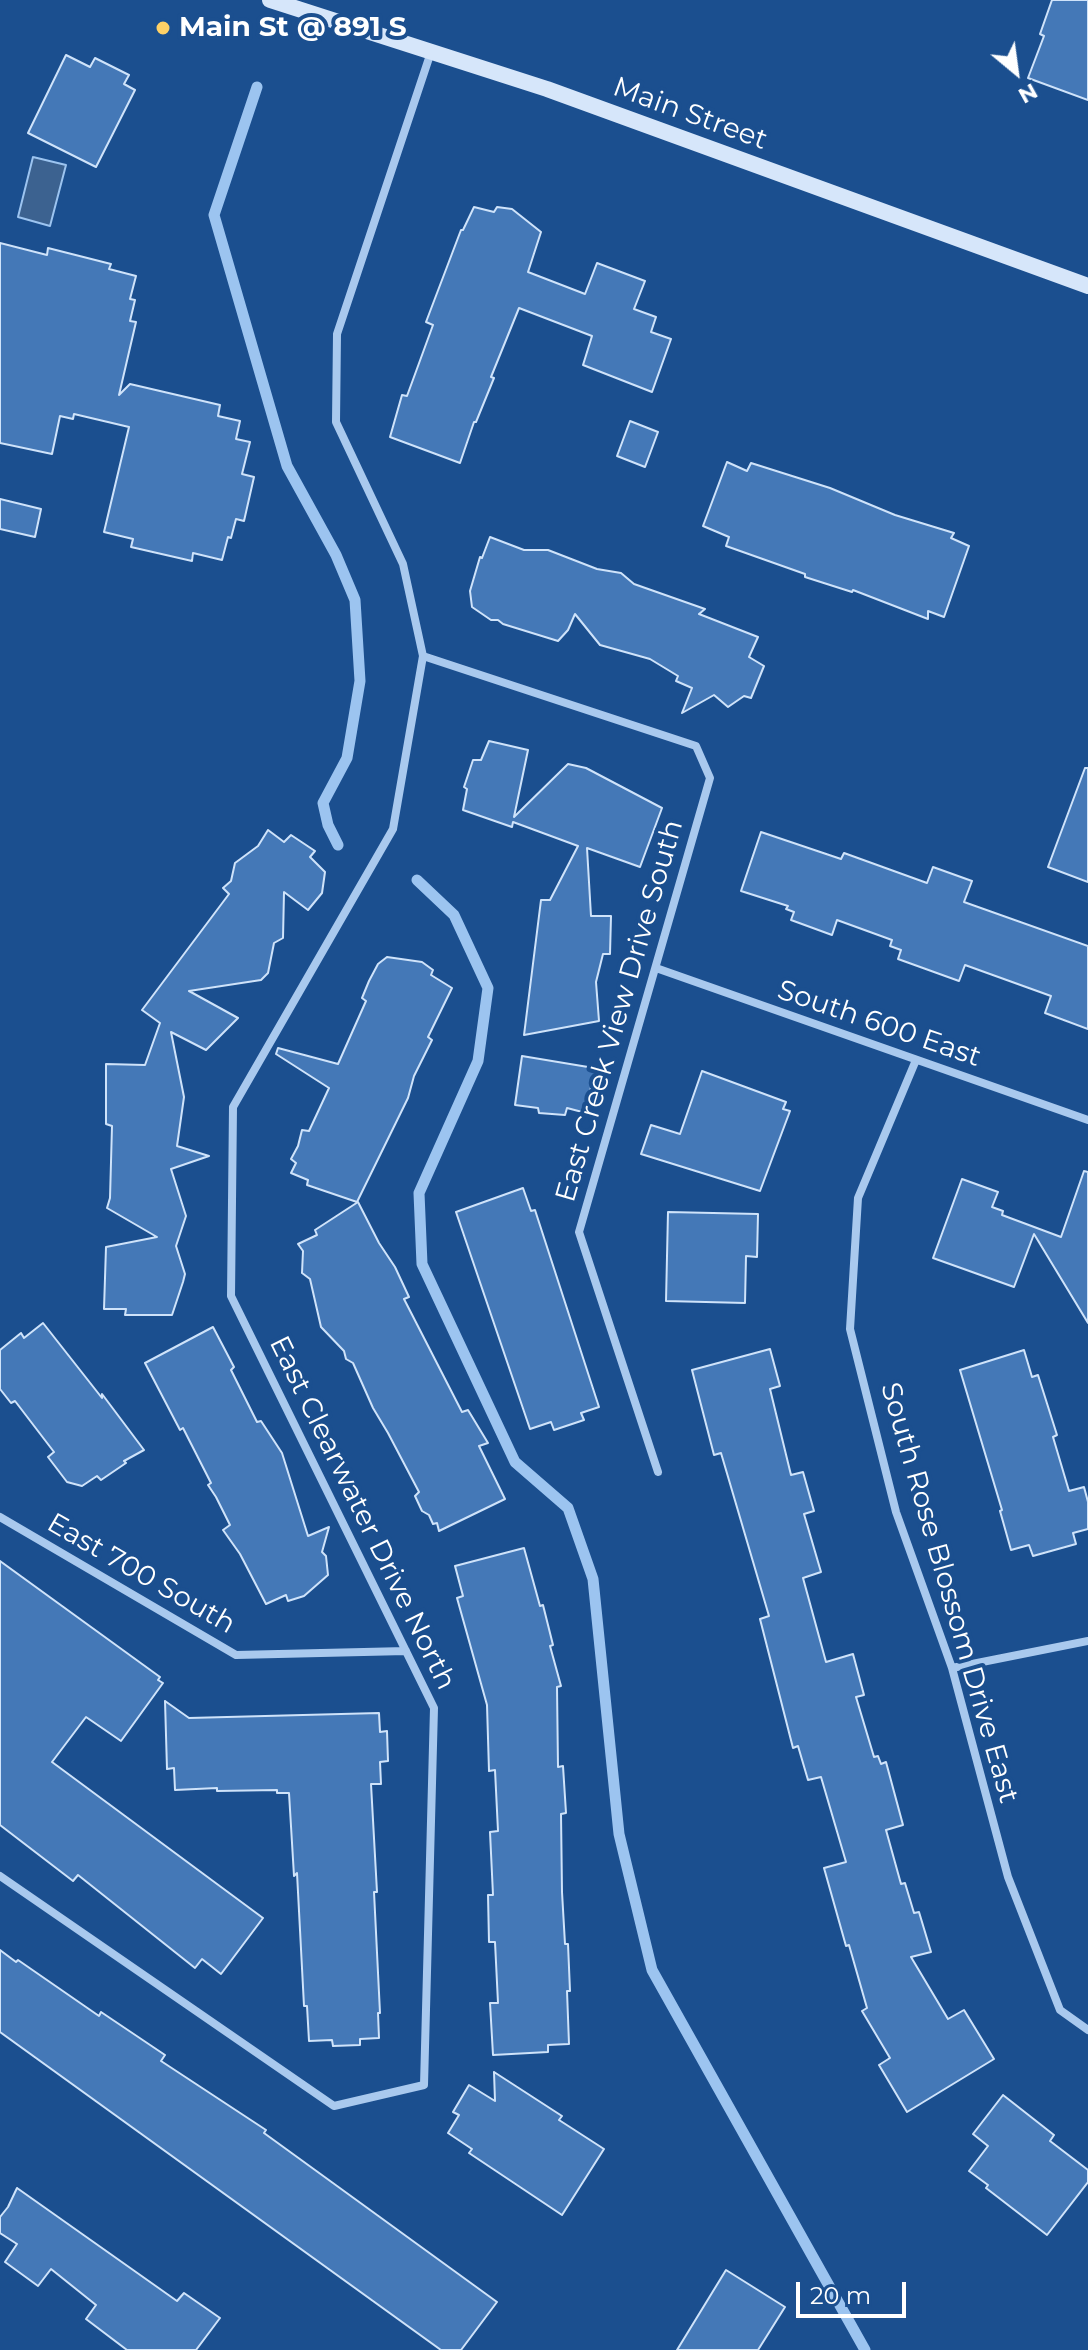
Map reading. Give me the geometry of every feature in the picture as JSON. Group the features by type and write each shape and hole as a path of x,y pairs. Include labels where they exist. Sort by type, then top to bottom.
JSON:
{"main road":[{"name":"Main Street","path":"270,0 547,89 1088,286"}],"street":[{"path":"423,656 403,564 336,422 337,334 431,51"},
{"name":"East Creek View Drive South","path":"423,656 696,746 710,778 579,1232 658,1472"},
{"name":"East Clearwater Drive North","path":"0,1876 334,2106 424,2085 434,1708 231,1296 233,1107 393,829 423,656"},
{"name":"South 600 East","path":"656,968 1088,1120"},
{"name":"South Rose Blossom Drive East","path":"916,1060 858,1198 850,1329 896,1512 952,1668 1008,1877 1060,2010 1088,2030"},
{"name":"East 700 South","path":"0,1517 236,1655 406,1651"},
{"path":"952,1668 1088,1641"}],"water":[{"path":"33,157 66,165 50,226 18,217"}],"building":[{"path":"1052,0 1088,0 1088,100 1028,78 1044,36 1040,34"},
{"path":"66,55 90,67 95,58 129,75 124,84 135,90 96,167 28,133"},
{"path":"474,207 494,212 497,207 512,209 541,232 528,272 585,294 597,263 645,281 634,309 656,317 651,332 671,339 652,392 583,365 592,336 519,308 460,463 390,437 402,395 407,396 433,325 426,322 461,230"},
{"path":"0,243 47,255 48,248 111,264 109,269 136,276 130,299 135,300 130,321 136,322 119,395 130,384 220,405 218,416 240,421 236,439 250,442 242,474 254,477 244,521 236,519 222,560 193,553 192,561 131,547 133,539 104,532 129,427 74,414 73,419 60,416 52,454 0,443"},
{"path":"630,421 658,432 645,467 617,456"},
{"path":"727,462 747,471 751,463 954,533 951,538 969,546 944,617 928,611 928,619 726,546 729,537 703,526"},
{"path":"0,499 41,509 35,537 0,529"},
{"path":"490,537 524,550 548,550 597,569 621,573 634,584 705,609 699,614 758,637 749,657 764,666 751,698 744,696 728,707 714,695 682,713 692,688 676,681 678,676 650,659 600,645 575,614 568,630 558,641 491,620 472,607 470,591 480,557"},
{"path":"489,741 528,750 514,817 568,764 586,768 662,808 640,867 587,848 591,916 611,916 610,954 603,954 596,982 599,1021 524,1035 541,900 550,900 578,846 513,822 512,827 463,810 467,789 464,787 473,760 481,760"},
{"path":"1085,768 1088,768 1088,882 1048,867"},
{"path":"268,830 284,842 291,835 315,851 310,857 325,872 322,893 308,910 284,892 283,938 274,943 268,973 261,980 189,991 238,1018 206,1050 171,1032 184,1097 177,1146 209,1156 171,1169 186,1216 176,1246 185,1274 183,1282 172,1315 125,1315 126,1309 104,1309 106,1247 157,1237 107,1208 112,1126 106,1124 106,1064 145,1065 160,1023 142,1010 229,894 223,888 231,881 235,863 258,846"},
{"path":"761,832 841,859 844,853 927,883 933,867 972,881 964,902 1088,946 1088,1029 1045,1013 1051,996 965,965 959,981 898,959 901,950 890,946 892,940 837,920 832,935 791,920 794,912 786,909 788,906 741,891"},
{"path":"387,957 422,962 433,970 431,975 452,988 428,1037 432,1040 414,1076 408,1098 357,1202 307,1185 308,1180 291,1173 296,1163 291,1159 302,1130 309,1131 329,1088 276,1054 278,1048 338,1064 366,1001 362,998 369,981 378,964"},
{"path":"522,1056 600,1069 591,1087 586,1113 567,1108 565,1115 539,1113 538,1108 515,1105"},
{"path":"702,1071 786,1102 783,1109 790,1111 760,1191 641,1154 651,1125 680,1134"},
{"path":"1084,1171 1088,1172 1088,1323 1034,1234 1014,1287 933,1258 962,1179 998,1192 992,1207 1003,1211 1002,1215 1061,1237"},
{"path":"523,1188 531,1211 535,1210 599,1407 581,1413 584,1420 554,1430 551,1422 530,1429 456,1212"},
{"path":"358,1202 395,1267 409,1297 404,1299 462,1412 468,1410 488,1443 479,1446 505,1499 439,1531 437,1523 433,1524 429,1515 422,1511 415,1496 419,1492 373,1408 353,1363 346,1359 344,1351 321,1327 310,1279 302,1273 303,1251 298,1244 317,1235 315,1230"},
{"path":"668,1212 758,1214 757,1257 746,1256 745,1303 666,1301"},
{"path":"43,1323 144,1450 124,1461 126,1463 101,1480 97,1476 82,1486 67,1482 48,1457 54,1452 15,1401 11,1403 0,1389 0,1350 21,1333 24,1338"},
{"path":"213,1327 257,1422 261,1421 282,1453 308,1536 329,1527 322,1552 326,1556 328,1575 304,1596 288,1601 286,1595 266,1604 240,1554 223,1530 230,1525 208,1485 211,1483 145,1363"},
{"path":"770,1349 780,1386 770,1389 791,1475 803,1472 814,1511 804,1514 821,1572 803,1578 826,1662 853,1654 864,1695 856,1697 874,1757 878,1756 881,1764 886,1762 903,1825 886,1830 901,1884 905,1883 914,1913 919,1912 931,1952 911,1957 948,2019 964,2010 994,2059 907,2112 879,2065 890,2058 862,2011 867,2008 824,1868 846,1862 821,1777 808,1780 798,1746 793,1748 760,1619 769,1616 721,1453 714,1455 692,1370"},
{"path":"1024,1350 1032,1377 1038,1375 1057,1435 1053,1437 1069,1491 1084,1487 1088,1502 1088,1529 1073,1533 1076,1544 1033,1556 1029,1545 1011,1550 960,1370"},
{"path":"524,1548 540,1606 543,1605 561,1686 557,1687 558,1767 563,1766 566,1813 561,1814 562,1892 565,1944 568,1944 569,2044 548,2045 548,2052 493,2055 490,2003 498,2003 495,1942 489,1942 488,1895 493,1895 490,1832 498,1831 495,1770 489,1771 487,1705 457,1598 463,1596 455,1566"},
{"path":"0,1561 160,1677 158,1680 163,1683 121,1741 86,1717 52,1762 263,1918 221,1974 202,1959 195,1968 78,1875 73,1881 0,1825"},
{"path":"165,1701 189,1718 379,1713 380,1732 387,1731 388,1761 380,1762 381,1784 371,1784 377,1892 374,1892 379,2038 360,2039 360,2045 333,2046 332,2040 309,2041 289,1793 277,1793 277,1790 217,1791 217,1788 175,1790 174,1768 167,1769"},
{"path":"0,1950 99,2016 101,2012 165,2055 161,2061 266,2130 264,2133 497,2302 461,2350 441,2350 0,2032"},
{"path":"494,2072 562,2116 559,2120 604,2149 562,2215 469,2153 472,2149 448,2133 459,2115 453,2112 469,2085 495,2101"},
{"path":"1003,2095 1054,2135 1050,2141 1088,2170 1088,2182 1047,2235 969,2171 988,2146 973,2134"},
{"path":"17,2188 177,2301 184,2293 220,2318 196,2350 127,2350 86,2319 96,2305 51,2269 38,2286 5,2262 17,2244 0,2233 0,2217"},
{"path":"726,2270 785,2307 758,2350 677,2350"}],"waterway":[{"path":"257,87 214,215 287,466 336,555 355,600 360,681 347,758 323,803 328,825 338,845"},
{"path":"417,880 454,915 488,988 478,1061 419,1193 422,1264 515,1462 568,1508 593,1579 619,1834 652,1970 865,2350"}],"place":[{"name":"Main St @ 891 S","path":"163,28"}]}
